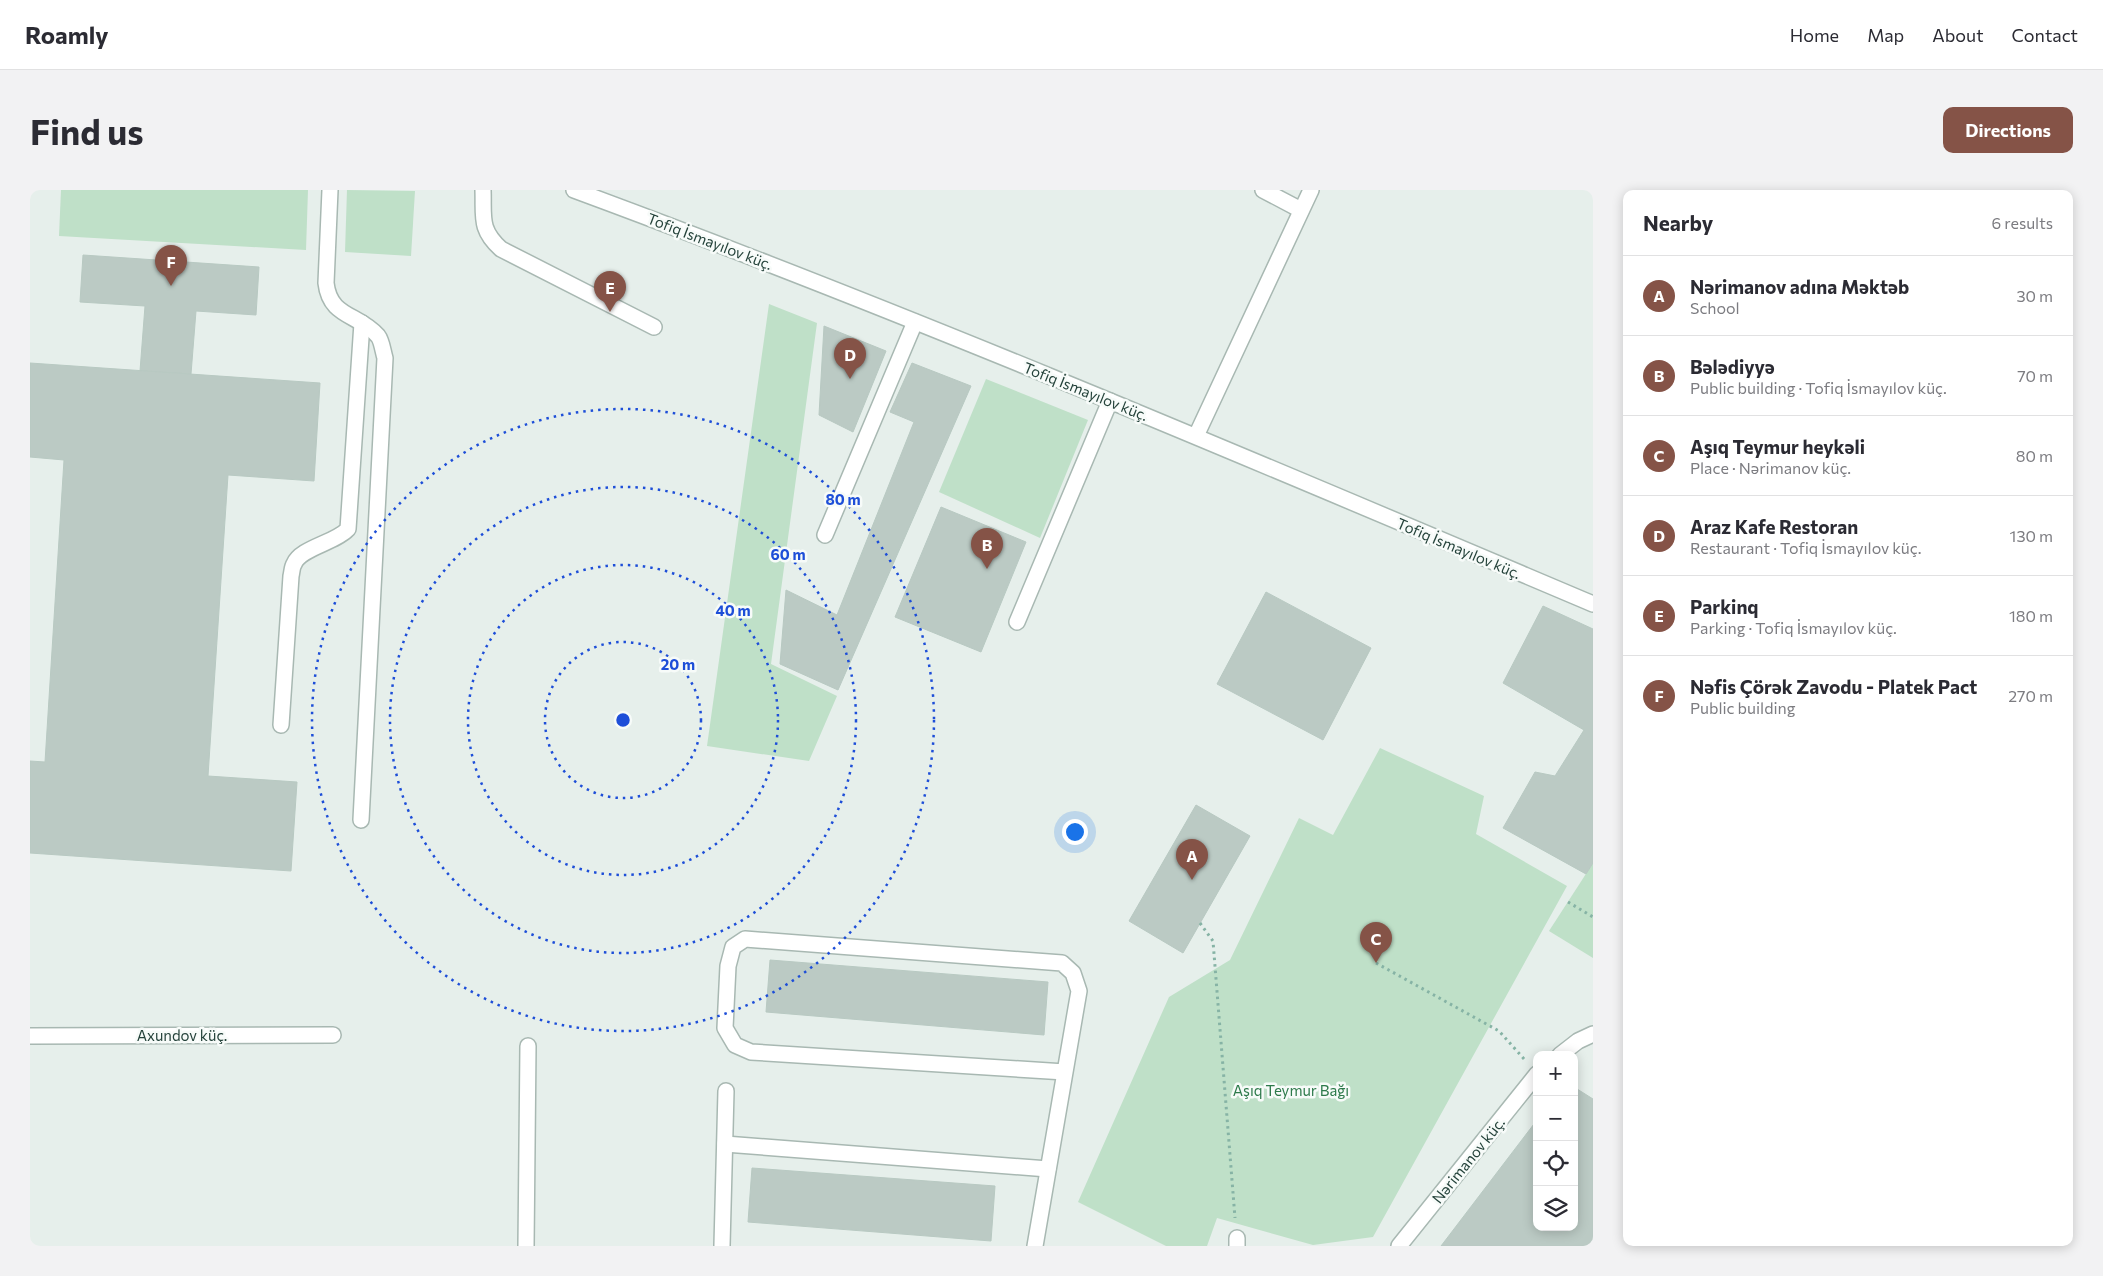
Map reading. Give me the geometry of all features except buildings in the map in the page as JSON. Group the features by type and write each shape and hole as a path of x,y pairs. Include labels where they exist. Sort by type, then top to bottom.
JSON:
{"street":[{"path":"330,190 327,297 334,306 362,323 379,337 385,358 361,820"},
{"path":"484,190 485,229 489,238 500,249 654,327"},
{"name":"Tofiq İsmayılov küç.","path":"574,190 815,281 1196,436 1593,604"},
{"path":"1263,190 1301,210"},
{"path":"1196,436 1311,190"},
{"path":"825,535 915,322"},
{"path":"280,725 291,576 294,562 303,553 340,536 348,529 362,323"},
{"path":"1017,622 1110,401"},
{"path":"1035,1246 1079,991 1073,973 1062,963 745,939 733,947 728,966 725,1028 735,1045 751,1052 1065,1072"},
{"name":"Axundov küç.","path":"30,1036 333,1034"},
{"path":"1565,1051 1578,1041 1593,1034"},
{"path":"526,1246 528,1046"},
{"name":"Nərimanov küç.","path":"1399,1246 1533,1071"},
{"path":"722,1245 726,1091"},
{"path":"725,1144 1048,1169"}],"path":[{"path":"1568,902 1593,917"},
{"path":"1200,923 1213,941 1237,1242"},
{"path":"1376,963 1499,1031 1533,1069"}],"green space":[{"path":"61,190 308,190 306,250 59,236"},
{"path":"347,190 415,191 411,256 345,252"},
{"path":"769,304 817,323 771,664 837,696 809,761 707,746"},
{"path":"986,379 1088,420 1040,538 939,492"},
{"name":"Aşıq Teymur Bağı","path":"1380,748 1484,796 1476,834 1567,886 1373,1237 1313,1245 1217,1218 1207,1246 1166,1246 1078,1202 1169,997 1230,960 1299,818 1333,835"},
{"path":"1593,863 1593,958 1549,931"}],"place":[{"name":"Nəfis Çörək Zavodu - Platek Pact","path":"171,286"},
{"name":"Parkinq","path":"610,312"},
{"name":"Araz Kafe Restoran","path":"850,379"},
{"name":"Bələdiyyə","path":"987,569"},
{"name":"Nərimanov adına Məktəb","path":"1192,880"},
{"name":"Aşıq Teymur heykəli","path":"1376,963"}]}
